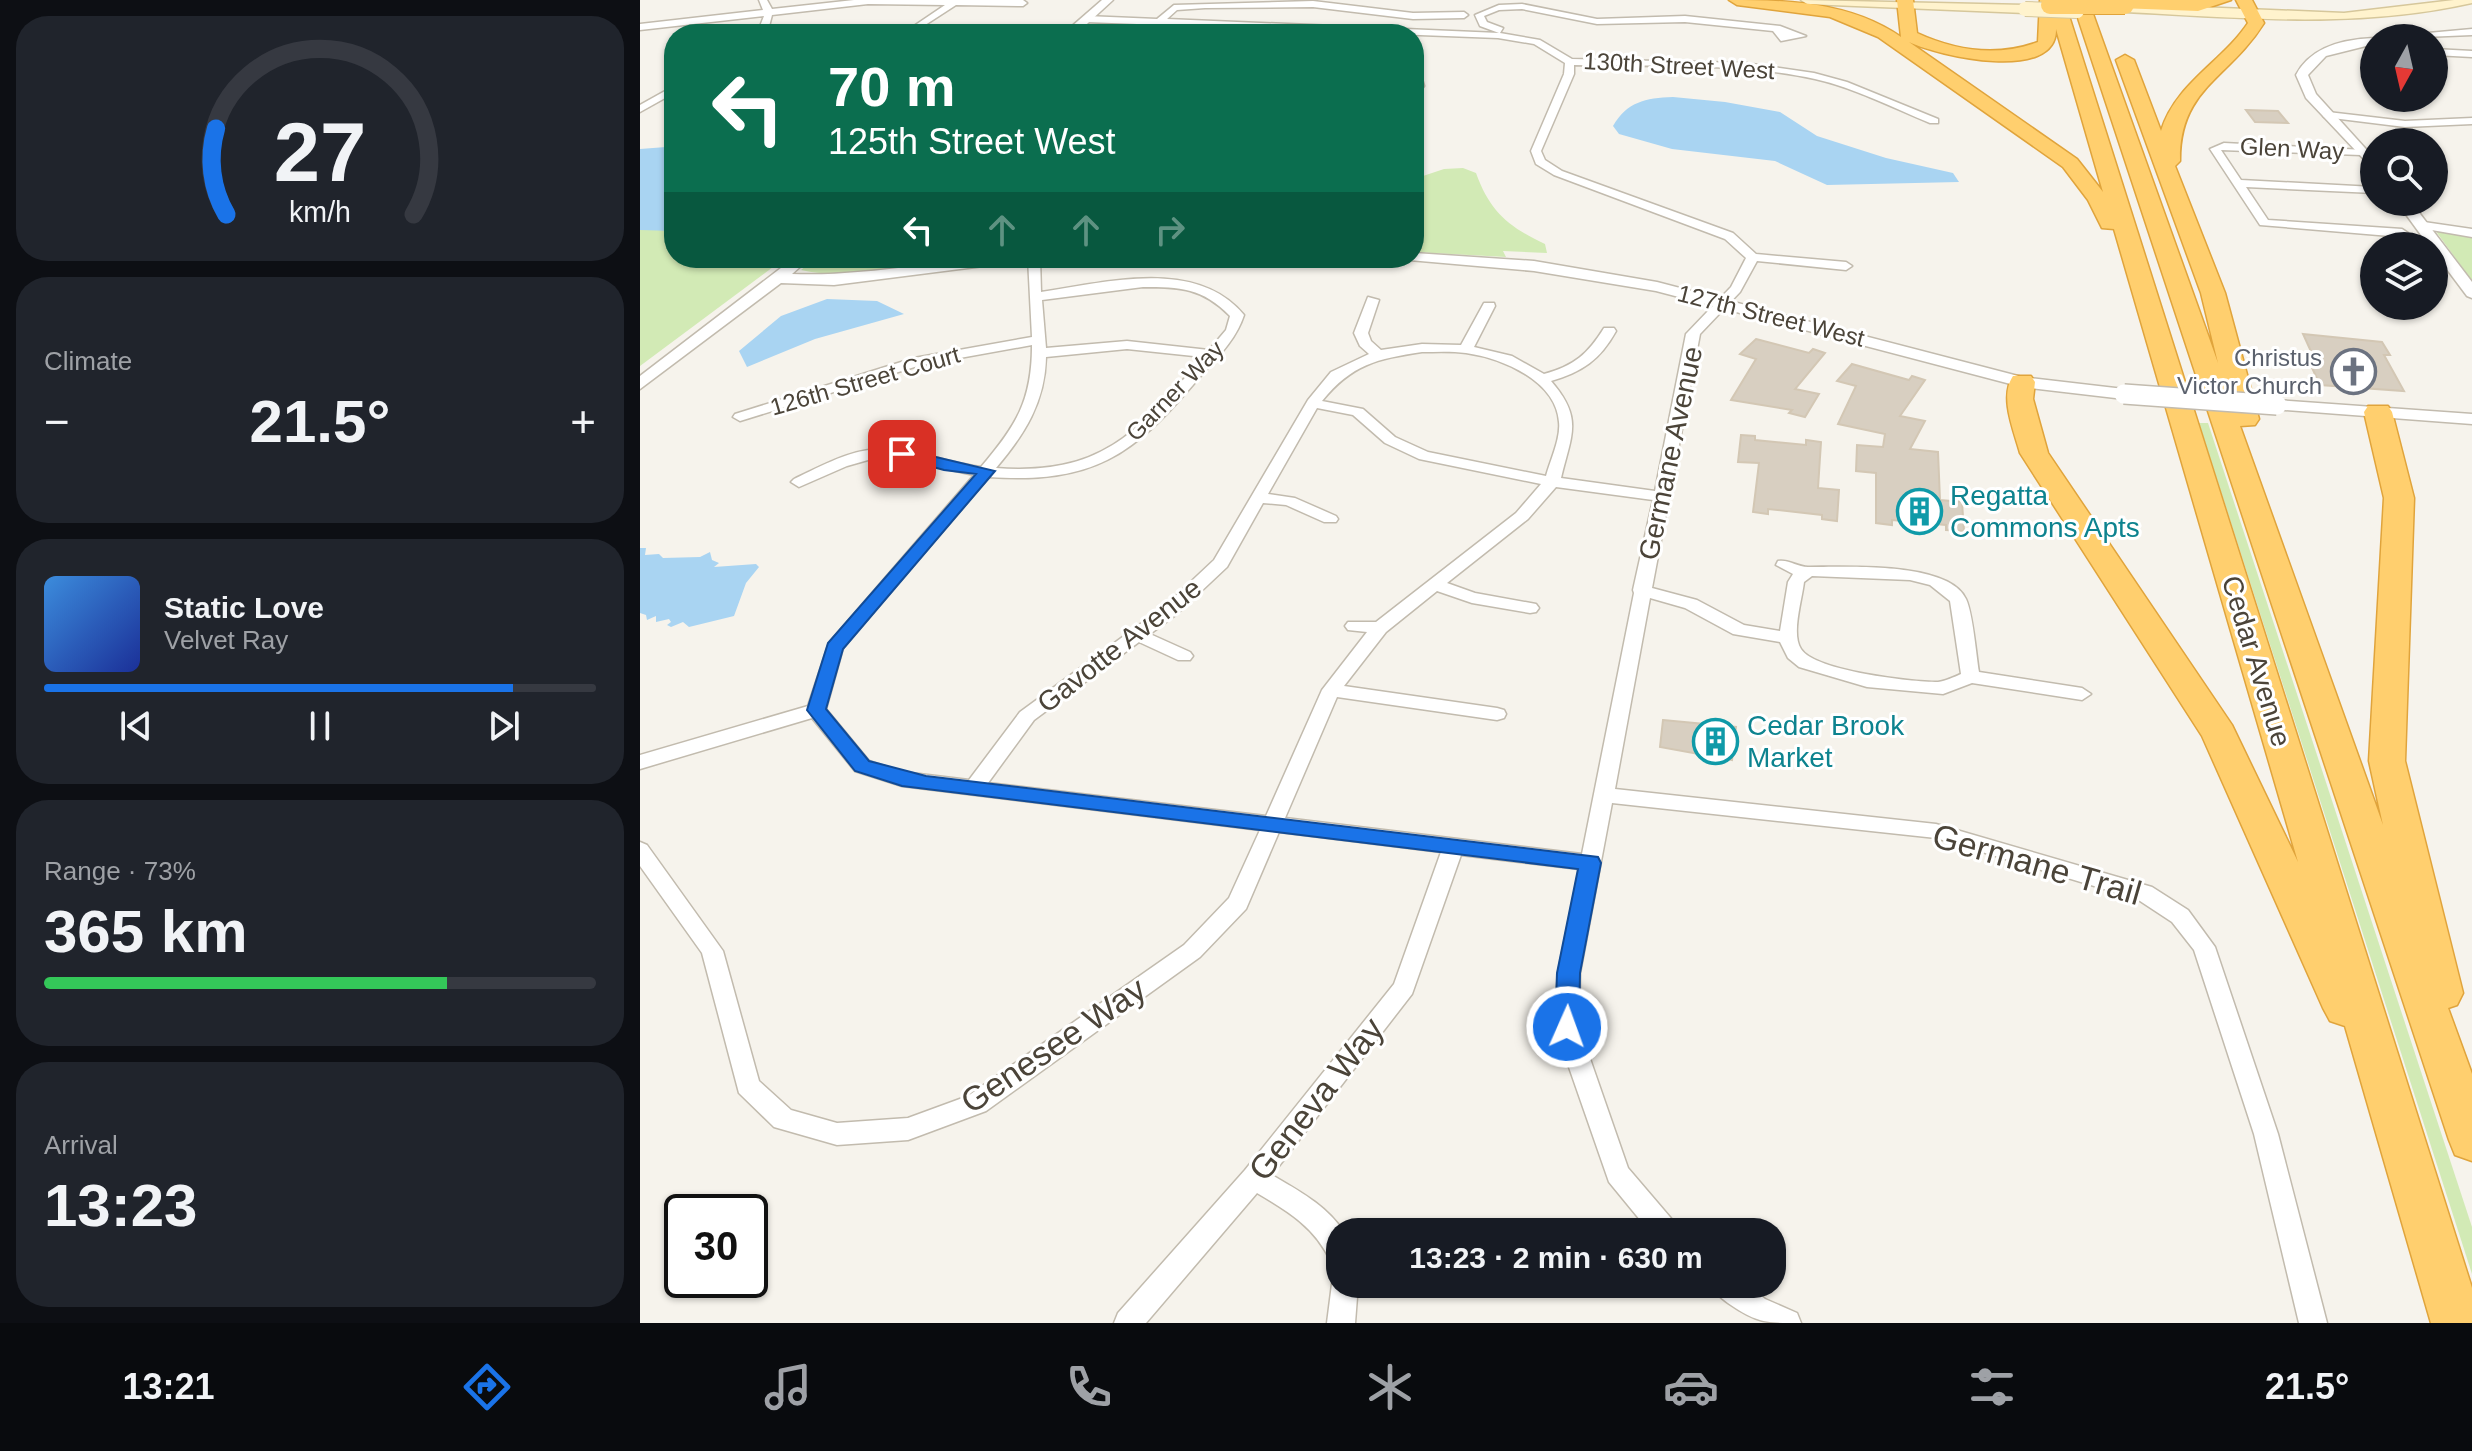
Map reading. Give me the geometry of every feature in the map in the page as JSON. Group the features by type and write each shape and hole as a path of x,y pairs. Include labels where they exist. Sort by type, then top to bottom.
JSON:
{"highway":[{"path":"1737,0 1833,12 1884,33 2070,163 2098,199 2146,297"},
{"name":"Cedar Avenue","path":"2080,0 2472,1140"},
{"path":"2101,0 2173,181 2228,347 2252,450 2261,524"},
{"path":"1900,2 1909,36 1936,48 2000,55 2044,46 2048,41 2051,2 2126,9 2198,6 2223,0"},
{"path":"1900,2 1898,33 1908,49"},
{"name":"Cedar Avenue","path":"2051,2 2146,297 2457,1323"},
{"path":"2173,181 2168,139 2173,113 2189,94 2233,58 2246,42 2251,11"},
{"path":"2022,382 2020,399 2034,453 2219,734 2399,1125"},
{"path":"2378,412 2399,498 2387,761 2472,1126"}],"main road":[{"path":"1807,0 2364,14 2428,9 2471,0"},
{"path":"1933,0 2024,7 2051,2"},
{"path":"2251,11 2382,20 2472,10"}],"street":[{"path":"761,0 767,11 767,24"},
{"path":"1080,24 1108,0"},
{"path":"640,27 868,1 1023,3"},
{"path":"921,24 953,3"},
{"path":"1159,22 1174,8 1205,5 1313,4 1413,16 1464,15"},
{"path":"1498,35 1501,30 1483,24 1478,17 1490,8 1508,6 1538,7 1580,19 1645,22 1692,19 1777,30"},
{"path":"1412,24 1413,16"},
{"name":"130th Street West","path":"1086,19 1245,24"},
{"name":"130th Street West","path":"1424,32 1498,35 1537,42 1570,62 1612,60 1781,70 1844,84 1934,121"},
{"path":"2448,34 2472,32"},
{"path":"2360,45 2327,51 2304,69 2305,88 2360,151"},
{"path":"2448,53 2472,54"},
{"path":"1570,62 1569,74 1536,151 1540,162 1558,173 1729,236 1752,257 1846,266"},
{"path":"640,109 664,95"},
{"path":"2328,115 2405,124 2470,123"},
{"name":"Glen Way","path":"2360,152 2216,146 2215,149 2261,222 2274,226 2384,232"},
{"name":"Glen Way","path":"2235,183 2360,189"},
{"path":"2416,216 2472,293"},
{"path":"2424,226 2472,233"},
{"name":"Germane Avenue","path":"1654,1218 1618,1174 1567,1027 1569,973 1693,334 1747,280 1752,257"},
{"name":"127th Street West","path":"1424,258 1596,275 1723,302 2022,382 2124,394 2472,419"},
{"path":"640,384 790,268"},
{"path":"778,278 834,280 933,268"},
{"path":"816,710 835,647 987,471 1017,434 1033,407 1040,379 1034,268"},
{"name":"Garner Way","path":"799,482 855,458 883,452 987,471 1053,473 1111,455 1131,440 1212,354 1232,331 1237,315 1227,300 1205,289 1150,283 1035,297"},
{"path":"1373,300 1361,333 1365,343 1378,355"},
{"path":"1466,349 1489,306"},
{"path":"1552,482 1567,423 1559,399 1542,379 1573,371 1597,355 1609,331"},
{"name":"126th Street Court","path":"740,417 919,361 1039,347 1127,345 1212,354"},
{"name":"Gavotte Avenue","path":"973,789 1027,716 1171,610 1221,563 1313,403 1336,375 1378,355 1422,348 1466,349 1507,359 1542,379"},
{"path":"1313,403 1358,412 1390,440 1424,456 1552,482 1661,496"},
{"name":"Genesee Way","path":"640,850 712,951 748,1086 783,1119 837,1134 908,1129 977,1104 1192,951 1238,903 1331,690 1380,628 1522,516 1552,482"},
{"path":"1260,498 1289,501 1330,519"},
{"path":"1784,565 1805,573 1866,570 1936,581 1958,599 1971,677"},
{"path":"1805,573 1796,582 1789,638 1794,654 1805,663 1834,674 1910,687 1943,688 1971,677 2082,694"},
{"path":"1434,584 1472,598 1530,608"},
{"path":"1641,590 1691,604 1739,630 1789,638"},
{"path":"1354,626 1380,628"},
{"path":"1137,635 1184,656"},
{"path":"1331,690 1497,714"},
{"path":"640,762 816,710"},
{"path":"816,710 862,766 902,779 1590,863"},
{"name":"Germane Trail","path":"1603,795 1936,831 2130,888 2170,907 2190,925 2204,947 2266,1134 2313,1323"},
{"name":"Geneva Way","path":"1128,1323 1254,1178 1404,988 1453,847"},
{"path":"1254,1178 1315,1215 1326,1228"},
{"path":"1341,1323 1344,1298"},
{"path":"1742,1298 1755,1308 1787,1323"}],"green space":[{"path":"1463,168 1476,173 1494,208 1511,224 1545,244 1547,253 1503,251 1506,257 1424,253 1424,176 1444,169"},
{"path":"640,189 664,190 664,268 772,268 640,366"},
{"path":"2448,232 2472,236 2472,281 2448,248"},
{"path":"804,268 906,268 840,274 801,270"},
{"path":"2199,423 2208,423 2472,1227 2472,1274"}],"water":[{"path":"1673,97 1780,112 1817,136 1886,158 1953,173 1959,182 1827,185 1775,161 1672,149 1619,134 1613,126 1624,111 1638,103"},
{"path":"664,147 664,231 640,230 640,149"},
{"path":"827,299 877,301 904,314 815,339 747,367 739,351 781,316"},
{"path":"640,548 646,548 645,555 659,554 663,558 700,557 710,552 712,560 719,563 714,567 756,564 759,567 746,583 734,616 689,627 683,622 671,627 667,625 671,622 669,619 656,622 656,616 647,620 646,615 640,613"}],"building":[{"path":"2246,110 2278,111 2288,123 2255,122"},
{"name":"Christus Victor Church","path":"2303,334 2382,342 2390,355 2384,355 2404,391 2320,385 2307,357 2314,358"},
{"path":"1756,339 1809,353 1813,349 1825,353 1795,389 1819,394 1805,417 1789,413 1792,410 1731,400 1756,359 1740,354"},
{"path":"1852,364 1909,380 1912,376 1925,380 1900,416 1925,421 1910,449 1938,452 1940,500 1962,502 1964,531 1946,530 1946,525 1892,520 1892,525 1876,523 1876,473 1856,471 1857,445 1883,447 1885,434 1838,424 1856,386 1837,381"},
{"path":"1741,435 1755,436 1755,440 1806,445 1806,440 1821,442 1818,488 1839,490 1837,521 1822,519 1822,515 1768,509 1768,514 1753,512 1759,463 1738,462"},
{"path":"1663,720 1736,727 1732,760 1660,747"}],"place":[{"name":"Christus Victor Church","path":"2353,372"},
{"name":"Regatta Commons Apts","path":"1919,511"},
{"name":"Cedar Brook Market","path":"1716,741"}],"route":[{"path":"902,454 944,466 987,471 835,647 816,710 862,766 926,783 1590,863 1569,973 1567,1027"}]}
